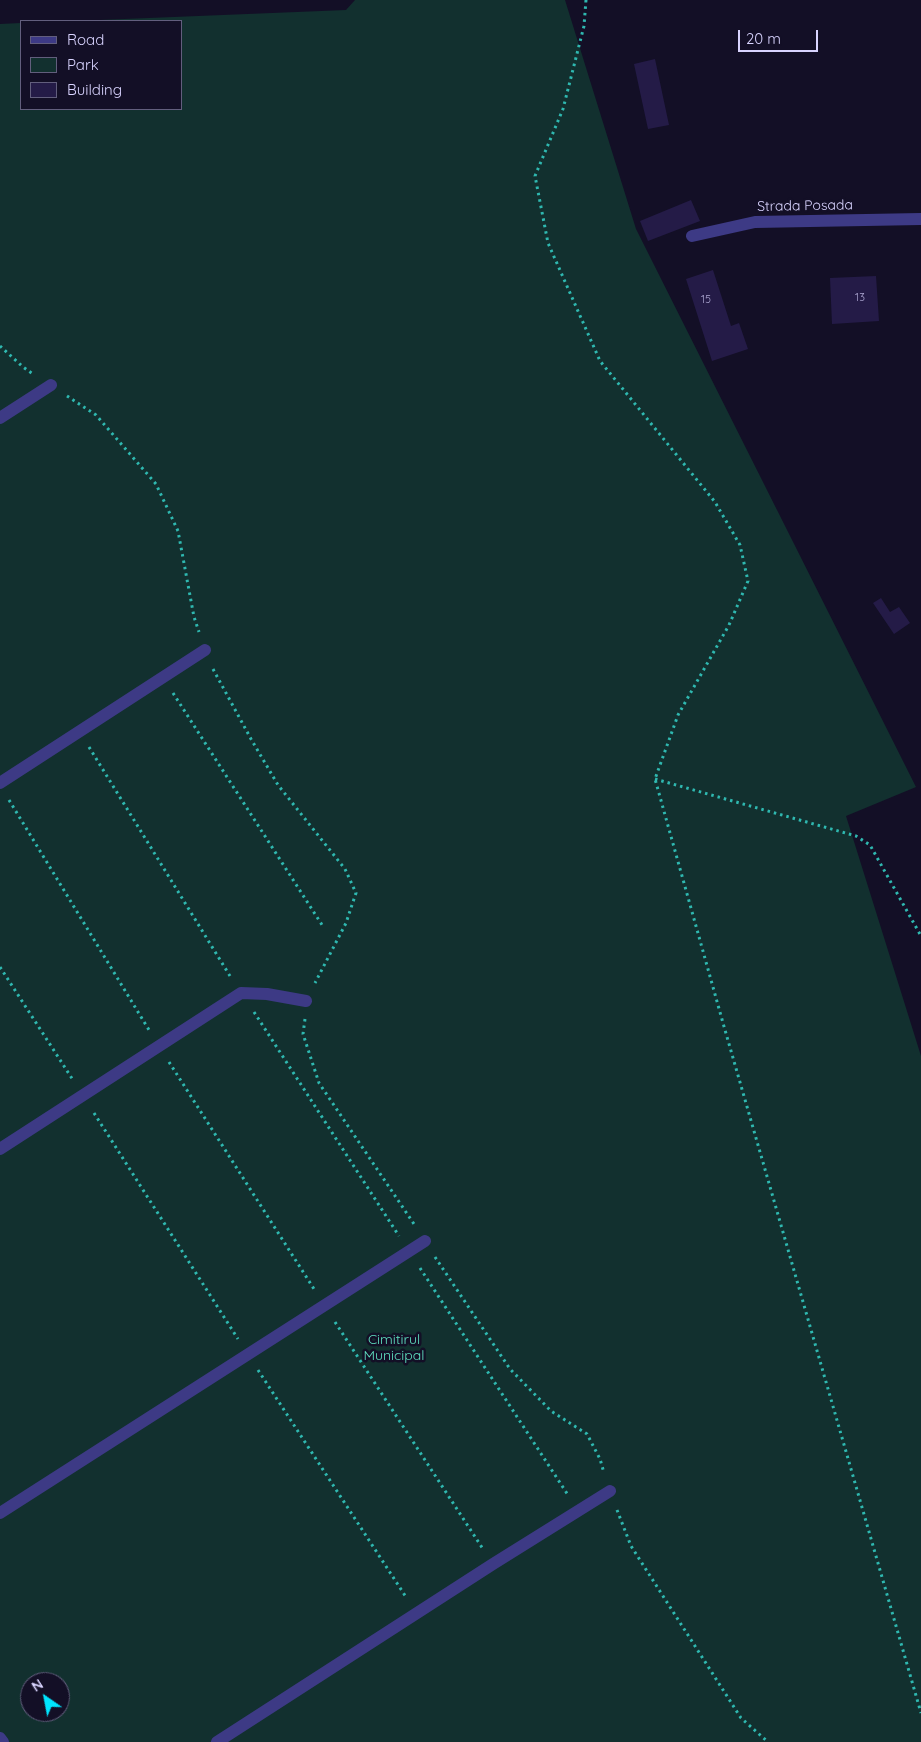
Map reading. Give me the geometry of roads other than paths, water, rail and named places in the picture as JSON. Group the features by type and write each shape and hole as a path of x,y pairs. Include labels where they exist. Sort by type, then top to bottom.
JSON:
{"street":[{"name":"Strada Posada","path":"692,236 755,222 921,219"},
{"path":"0,418 51,385"},
{"path":"3,789 206,650"},
{"path":"0,1149 241,993 267,994 306,1001"},
{"path":"0,1513 425,1241"},
{"path":"217,1742 493,1564 610,1492"},
{"path":"0,1738 3,1742"}],"park label":[{"name":"Cimitirul Municipal","path":"394,1348"}]}
